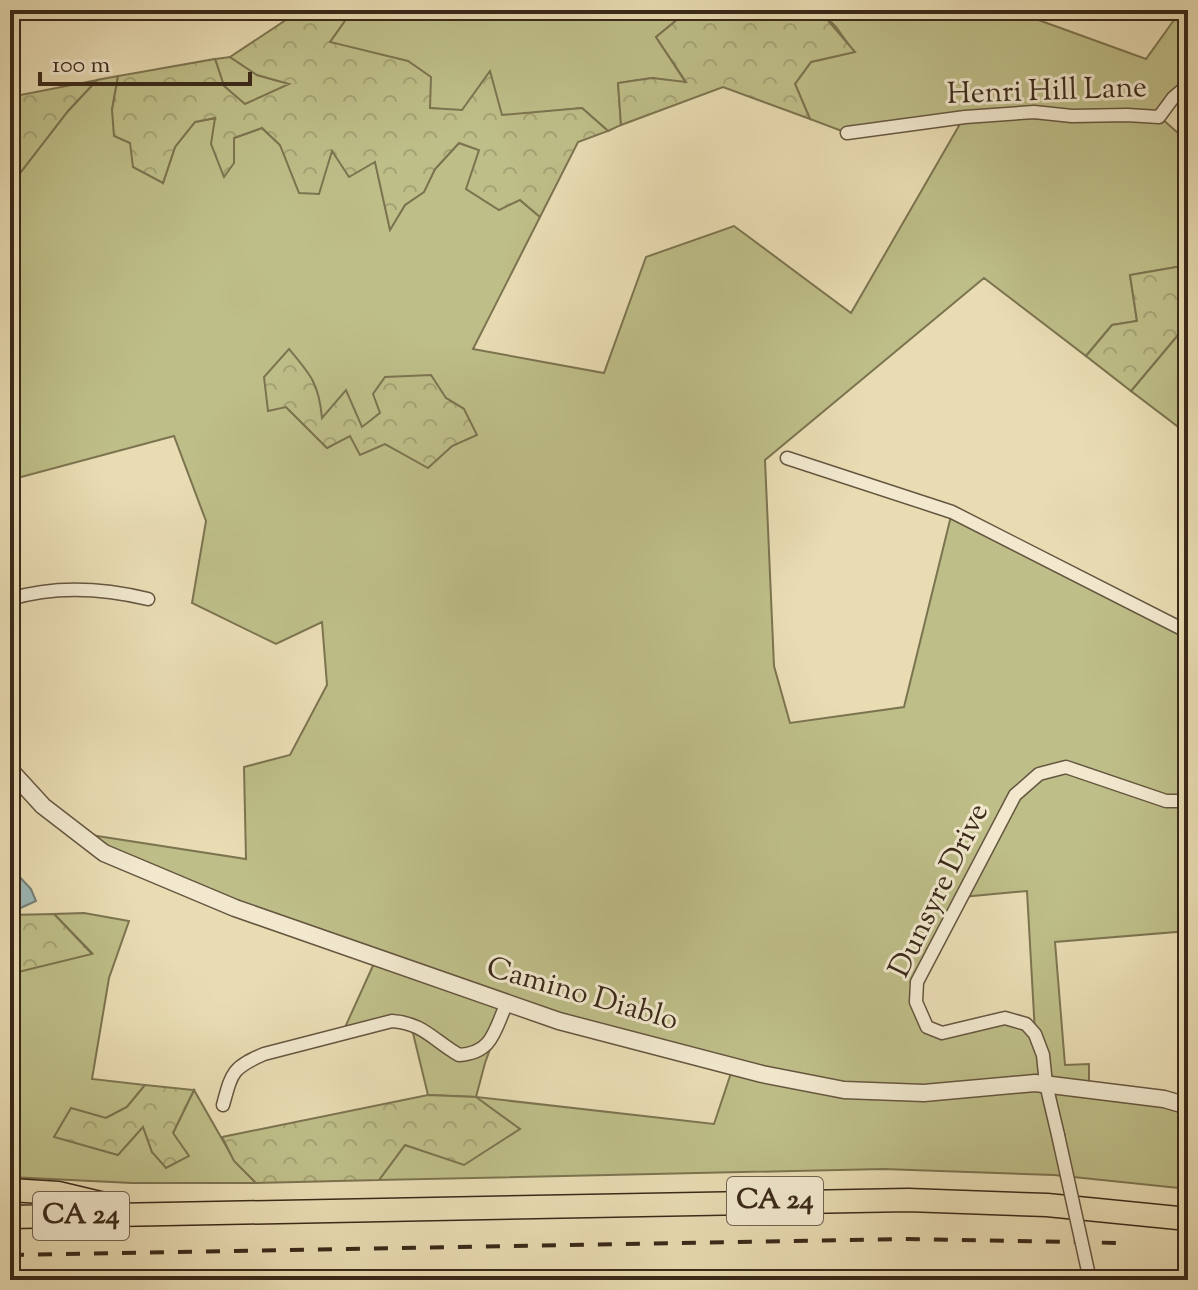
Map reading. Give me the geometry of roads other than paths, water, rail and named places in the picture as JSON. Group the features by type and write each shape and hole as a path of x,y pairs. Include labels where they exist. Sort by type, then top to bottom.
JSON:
{"highway":[{"path":"10,1190 58,1193 153,1215"},
{"name":"CA 24","path":"10,1217 908,1200 1047,1205 1188,1219"}],"street":[{"path":"1181,10 1188,13"},
{"name":"Henri Hill Lane","path":"847,133 965,117 1034,112 1072,116 1159,117 1188,85"},
{"path":"787,458 952,512 1188,632"},
{"path":"10,599 53,590 81,589 119,592 148,599"},
{"name":"Dunsyre Drive","path":"1046,1084 1043,1055 1035,1034 1026,1024 1005,1018 942,1033 927,1027 916,1002 917,982 1015,795 1039,774 1066,767 1166,801 1188,801"},
{"name":"Camino Diablo","path":"10,770 43,806 104,853 235,908 506,1005 615,1037 805,1084 882,1093 1046,1084 1164,1099 1188,1106"},
{"path":"223,1105 232,1072 249,1061 264,1054 392,1021 408,1022 425,1029 459,1055 474,1054 487,1046 506,1005"},
{"path":"1046,1084 1090,1280"}],"water":[{"path":"16,873 31,889 36,901 16,910 10,906 10,876"}],"railway":[{"path":"10,1255 907,1239 1122,1243"}]}
